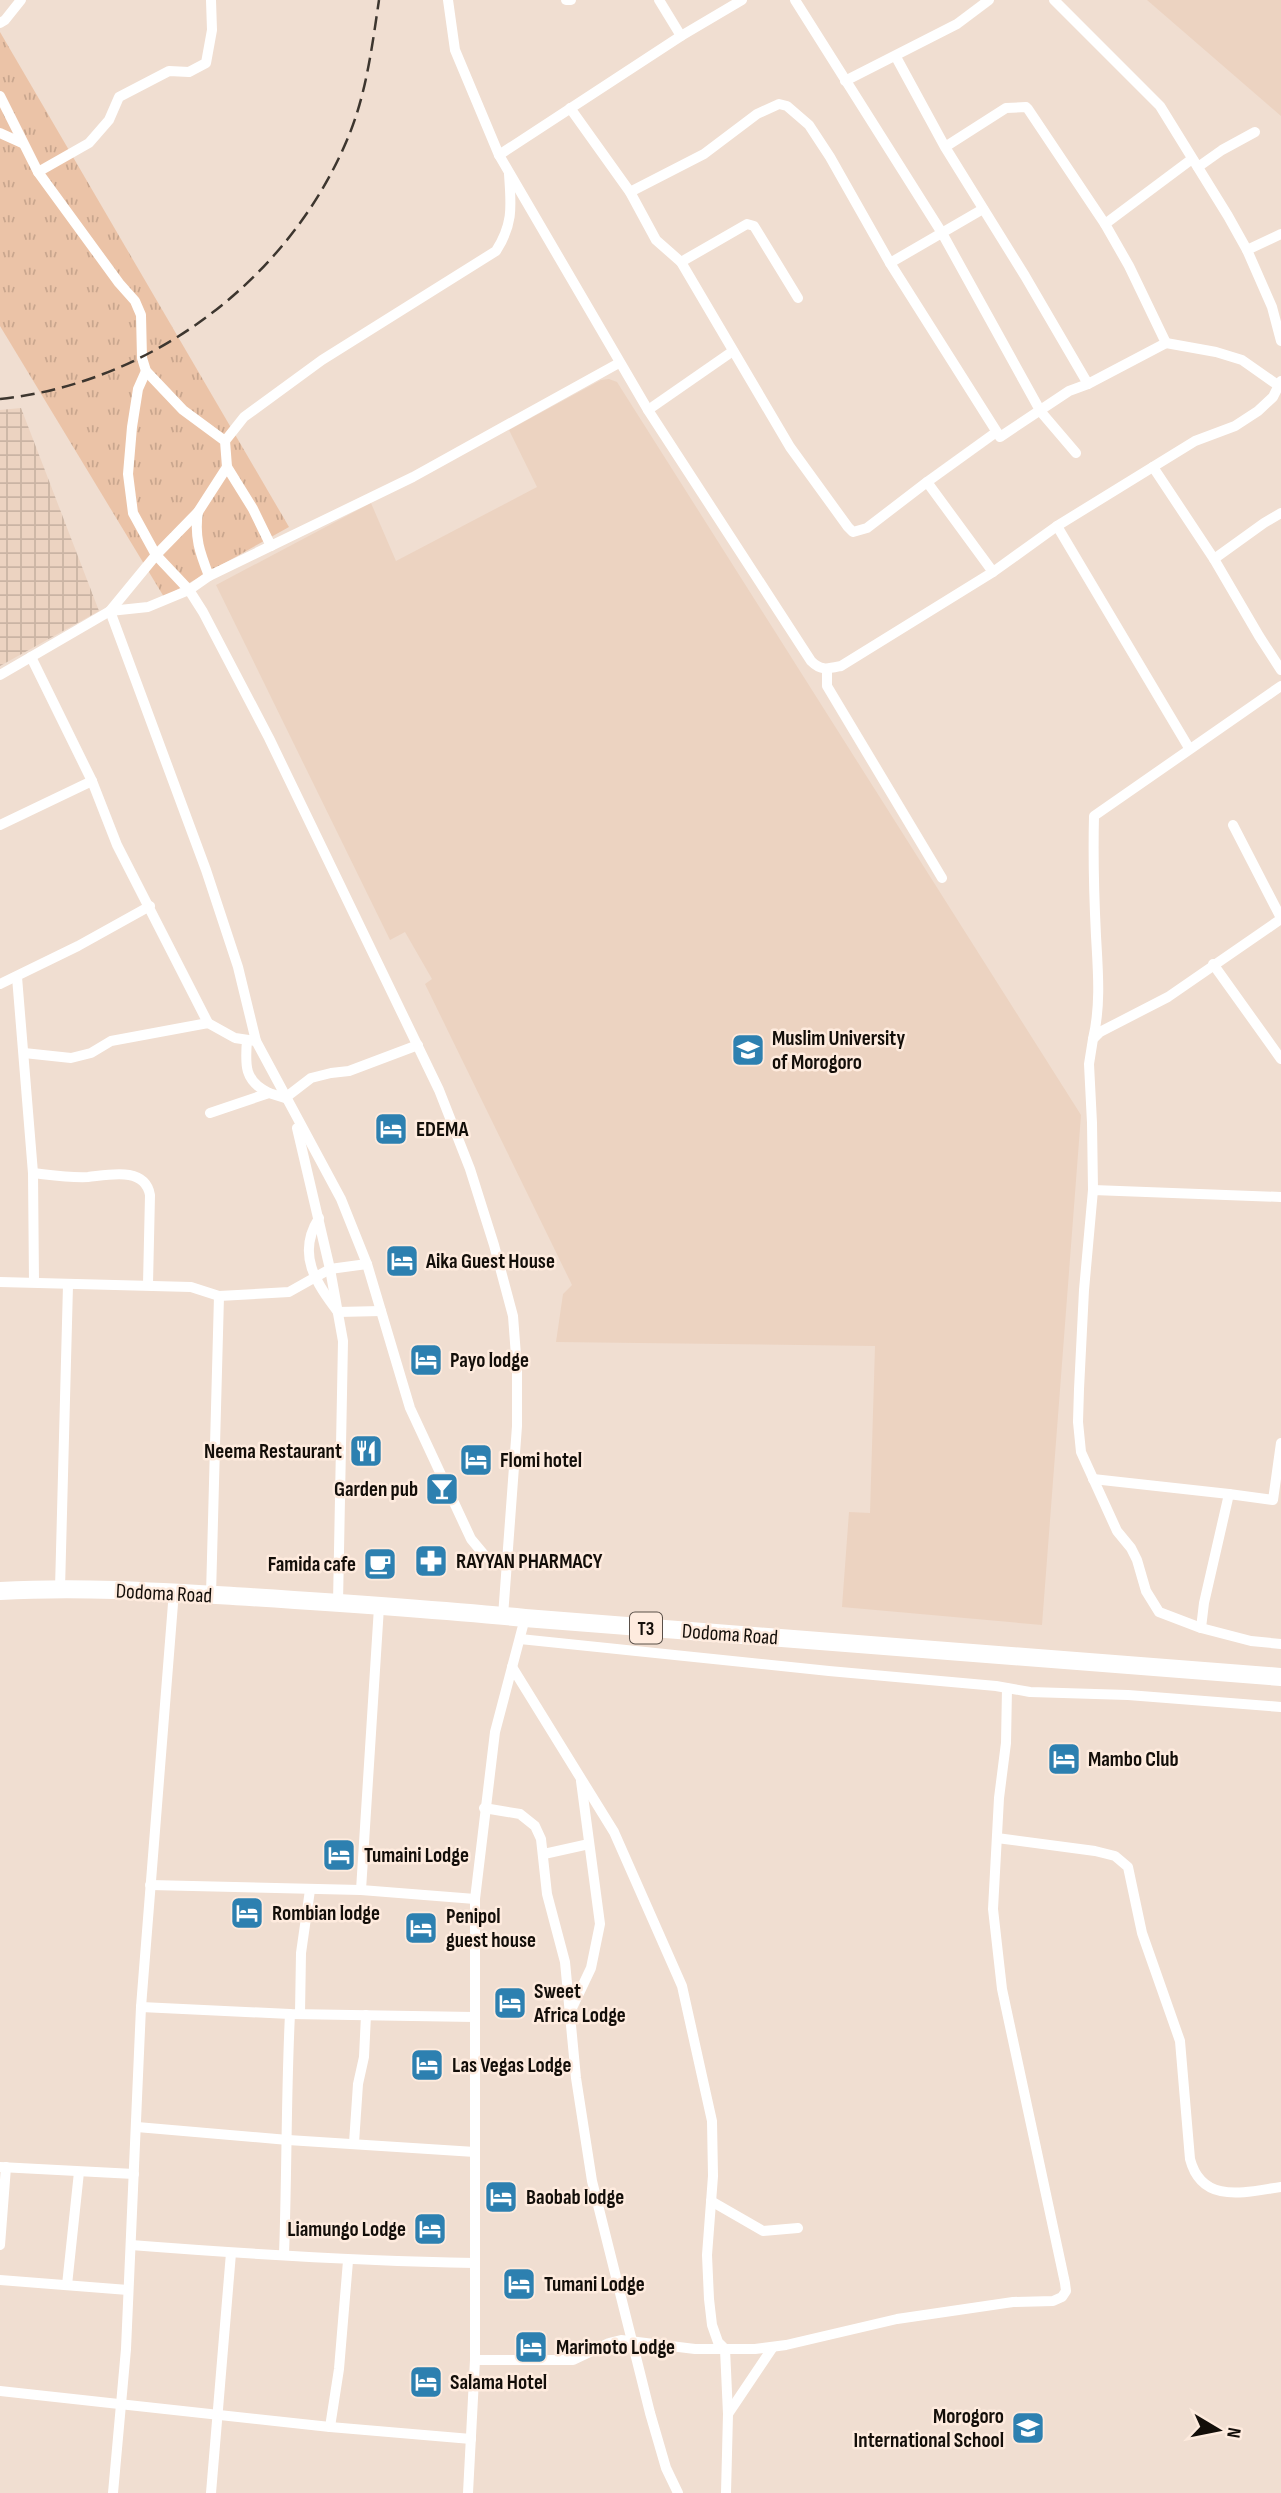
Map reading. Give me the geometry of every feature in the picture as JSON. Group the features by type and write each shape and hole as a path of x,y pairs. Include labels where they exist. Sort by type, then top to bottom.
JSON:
{"highway":[{"name":"Dodoma Road","path":"4,1590 174,1591 469,1611 525,1618 1281,1677"}],"street":[{"path":"0,23 21,0"},
{"path":"38,172 89,144 109,120 120,97 169,71 189,72 206,64 212,30 211,0"},
{"path":"448,0 456,50 499,155 648,410 818,668 841,666 993,572 1057,526 1195,441 1235,426 1258,411 1273,397 1280,384 1242,360 1207,350 1166,343 1088,384 1069,391 1000,437 890,262 823,146 809,125 788,106 779,104 757,114 704,154 629,192"},
{"path":"659,0 681,36"},
{"path":"499,155 681,36 742,0"},
{"path":"795,0 942,233 1041,412 1076,453"},
{"path":"845,81 957,24 989,0"},
{"path":"1054,0 1160,106 1247,250 1272,307 1281,341"},
{"path":"896,57 945,146 1026,276 1088,384"},
{"path":"0,96 38,172 135,301 141,315 142,358 146,371 183,410 226,441"},
{"path":"945,146 1006,108 1026,107 1105,224 1129,266 1166,343"},
{"path":"0,120 5,108"},
{"path":"570,108 629,192 656,240 681,262 790,447 853,532 867,528 995,432"},
{"path":"1105,224 1195,163 1255,132"},
{"path":"0,133 22,143"},
{"path":"271,547 253,509 227,467 226,441 243,417 322,360 496,251 505,236 511,216 509,171"},
{"path":"890,262 983,209"},
{"path":"681,262 747,224 754,226 798,298"},
{"path":"1247,250 1281,234"},
{"path":"648,410 733,351"},
{"path":"110,611 148,607 189,590 208,576 413,477 619,363"},
{"path":"146,371 138,389 128,474 133,513 156,555 189,590 203,612 269,738 418,1045 470,1169 495,1245 513,1316 517,1369 517,1426 503,1616"},
{"path":"0,675 110,611 156,555 198,512 227,467"},
{"path":"1153,467 1214,559 1281,670"},
{"path":"927,482 993,572"},
{"path":"198,512 195,530 208,576"},
{"path":"1214,559 1281,513"},
{"path":"1057,526 1189,748"},
{"path":"110,611 206,870 238,967 251,1040 246,1068 256,1087 285,1098"},
{"path":"32,657 92,781 117,845 150,906 177,967 208,1023 235,1038 251,1040"},
{"path":"827,669 827,686 942,878"},
{"path":"1281,686 1094,816 1093,872 1099,996 1098,1021 1088,1063 1093,1123 1093,1190 1084,1290 1078,1422 1081,1452 1117,1531 1137,1560 1146,1591 1159,1612 1201,1628 1251,1641 1281,1644"},
{"path":"0,825 92,781"},
{"path":"1093,1039 1100,1032 1168,997 1281,918 1233,825"},
{"path":"0,984 150,906"},
{"path":"1213,964 1281,1059"},
{"path":"17,977 33,1173 34,1282"},
{"path":"24,1053 71,1058 91,1054 111,1041 208,1023"},
{"path":"251,1040 341,1199 367,1264 410,1408 471,1539 486,1557 506,1565"},
{"path":"285,1098 310,1078 349,1071 418,1045"},
{"path":"209,1112 269,1093"},
{"path":"294,1114 319,1218 343,1341 338,1603"},
{"path":"33,1173 88,1177 114,1172 142,1179 149,1188 150,1195 148,1284"},
{"path":"1093,1190 1281,1197"},
{"path":"319,1218 312,1228 310,1264 314,1278 338,1312"},
{"path":"0,1282 148,1284 191,1287 219,1296 289,1292 330,1269 367,1264"},
{"path":"60,1589 68,1284"},
{"path":"211,1595 219,1296"},
{"path":"338,1312 381,1311"},
{"path":"1093,1479 1277,1500 1281,1443"},
{"path":"1201,1628 1204,1603 1229,1494"},
{"path":"113,2493 131,2245 141,2007 174,1591"},
{"path":"361,1890 379,1606"},
{"path":"468,2493 475,2360 475,1899 495,1732 525,1618"},
{"path":"520,1639 1031,1692 1128,1695 1281,1707"},
{"path":"512,1667 614,1832 682,1986 714,2137 707,2256 710,2318 718,2342 725,2349 728,2414 726,2493"},
{"path":"475,2360 573,2360 609,2343 631,2341 684,2348 773,2347 897,2319 1013,2302 1053,2301 1062,2297 1066,2291 1002,1989 993,1909 999,1798 1006,1743 1007,1688"},
{"path":"569,2013 591,1968 600,1924 580,1775"},
{"path":"484,1808 520,1814 535,1826 541,1839 547,1894 565,1962 587,2156 631,2341 666,2468 678,2493"},
{"path":"997,1838 1096,1851 1115,1856 1128,1867 1142,1933 1180,2041 1190,2159 1194,2173 1200,2182 1220,2191 1237,2193 1281,2187"},
{"path":"544,1854 589,1844"},
{"path":"150,1885 361,1890 475,1899"},
{"path":"284,2254 288,2140 286,2089 310,1890"},
{"path":"141,2007 474,2017"},
{"path":"354,2143 366,2015"},
{"path":"137,2127 475,2152"},
{"path":"0,2245 3,2167 134,2174"},
{"path":"66,2285 79,2172"},
{"path":"711,2201 763,2231 798,2228"},
{"path":"131,2245 231,2253 284,2254 348,2261 475,2263"},
{"path":"211,2493 231,2253"},
{"path":"330,2427 339,2369 348,2261"},
{"path":"0,2280 128,2290"},
{"path":"728,2414 773,2347"},
{"path":"0,2391 217,2416 471,2439"}],"shaded area":[{"path":"1147,0 1281,0 1281,116"},
{"name":"Muslim University of Morogoro","path":"601,380 617,382 1081,1115 1042,1625 842,1607 849,1512 870,1513 875,1346 556,1342 563,1294 572,1285 425,984 432,979 405,932 390,940 216,585 371,503 396,561 537,487 509,430"},
{"path":"21,408 99,611 0,666 0,410"}],"green space":[{"path":"0,32 289,527 164,597 0,326"}],"railway":[{"path":"0,399 56,389 110,371 161,347 208,316 251,279 289,237 321,191 347,140 364,89 379,0"}],"place":[{"name":"Muslim University of Morogoro","path":"748,1050"},
{"name":"EDEMA","path":"391,1129"},
{"name":"Aika Guest House","path":"402,1261"},
{"name":"Payo lodge","path":"426,1360"},
{"name":"Neema Restaurant","path":"366,1451"},
{"name":"Flomi hotel","path":"476,1460"},
{"name":"Garden pub","path":"442,1489"},
{"name":"RAYYAN PHARMACY","path":"431,1561"},
{"name":"Famida cafe","path":"380,1564"},
{"name":"Mambo Club","path":"1064,1759"},
{"name":"Tumaini Lodge","path":"339,1855"},
{"name":"Rombian lodge","path":"247,1913"},
{"name":"Penipol guest house","path":"421,1928"},
{"name":"Sweet Africa Lodge","path":"510,2003"},
{"name":"Las Vegas Lodge","path":"427,2065"},
{"name":"Baobab lodge","path":"501,2197"},
{"name":"Liamungo Lodge","path":"430,2229"},
{"name":"Tumani Lodge","path":"519,2284"},
{"name":"Marimoto Lodge","path":"531,2347"},
{"name":"Salama Hotel","path":"426,2382"},
{"name":"Morogoro International School","path":"1028,2428"}]}
